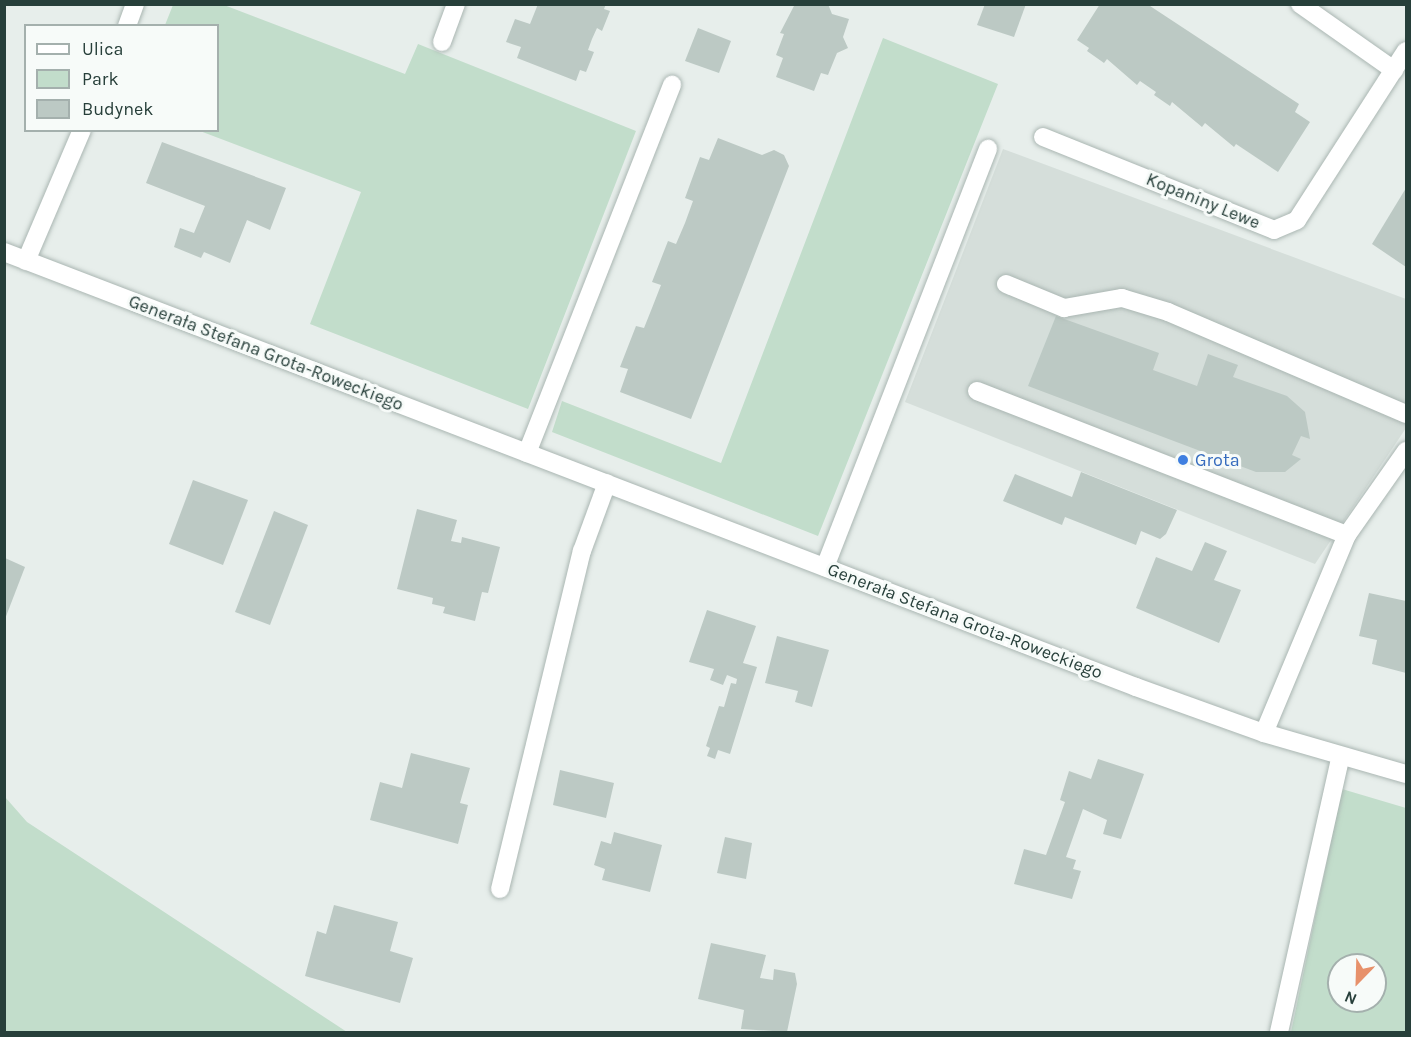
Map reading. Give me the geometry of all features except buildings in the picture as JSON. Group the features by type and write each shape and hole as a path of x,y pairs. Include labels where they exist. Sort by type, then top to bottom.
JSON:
{"street":[{"path":"128,24 135,4"},
{"path":"442,42 456,4"},
{"path":"1300,4 1394,70"},
{"name":"Kopaniny Lewe","path":"1043,137 1274,230 1297,220 1407,51"},
{"path":"527,453 672,85"},
{"path":"26,261 80,132"},
{"path":"825,567 988,149"},
{"name":"Generała Stefana Grota-Roweckiego","path":"4,252 1264,733 1340,758 1407,774"},
{"path":"1006,284 1064,308 1122,298 1168,312 1407,414"},
{"path":"977,391 1347,535"},
{"path":"1264,733 1347,535 1407,451"},
{"path":"500,889 582,551 607,483"},
{"path":"1279,1032 1340,758"}],"shaded area":[{"path":"1003,149 1406,299 1406,428 1315,564 905,402"}],"green space":[{"path":"173,5 224,5 405,74 418,44 636,131 528,409 310,324 361,192 203,132 219,132 219,24 165,24"},
{"path":"883,38 998,84 818,536 552,432 562,401 721,463"},
{"path":"1342,789 1406,808 1406,1032 1291,1032"},
{"path":"5,797 27,822 347,1032 5,1032"}],"place":[{"name":"Grota","path":"1183,460"}]}
